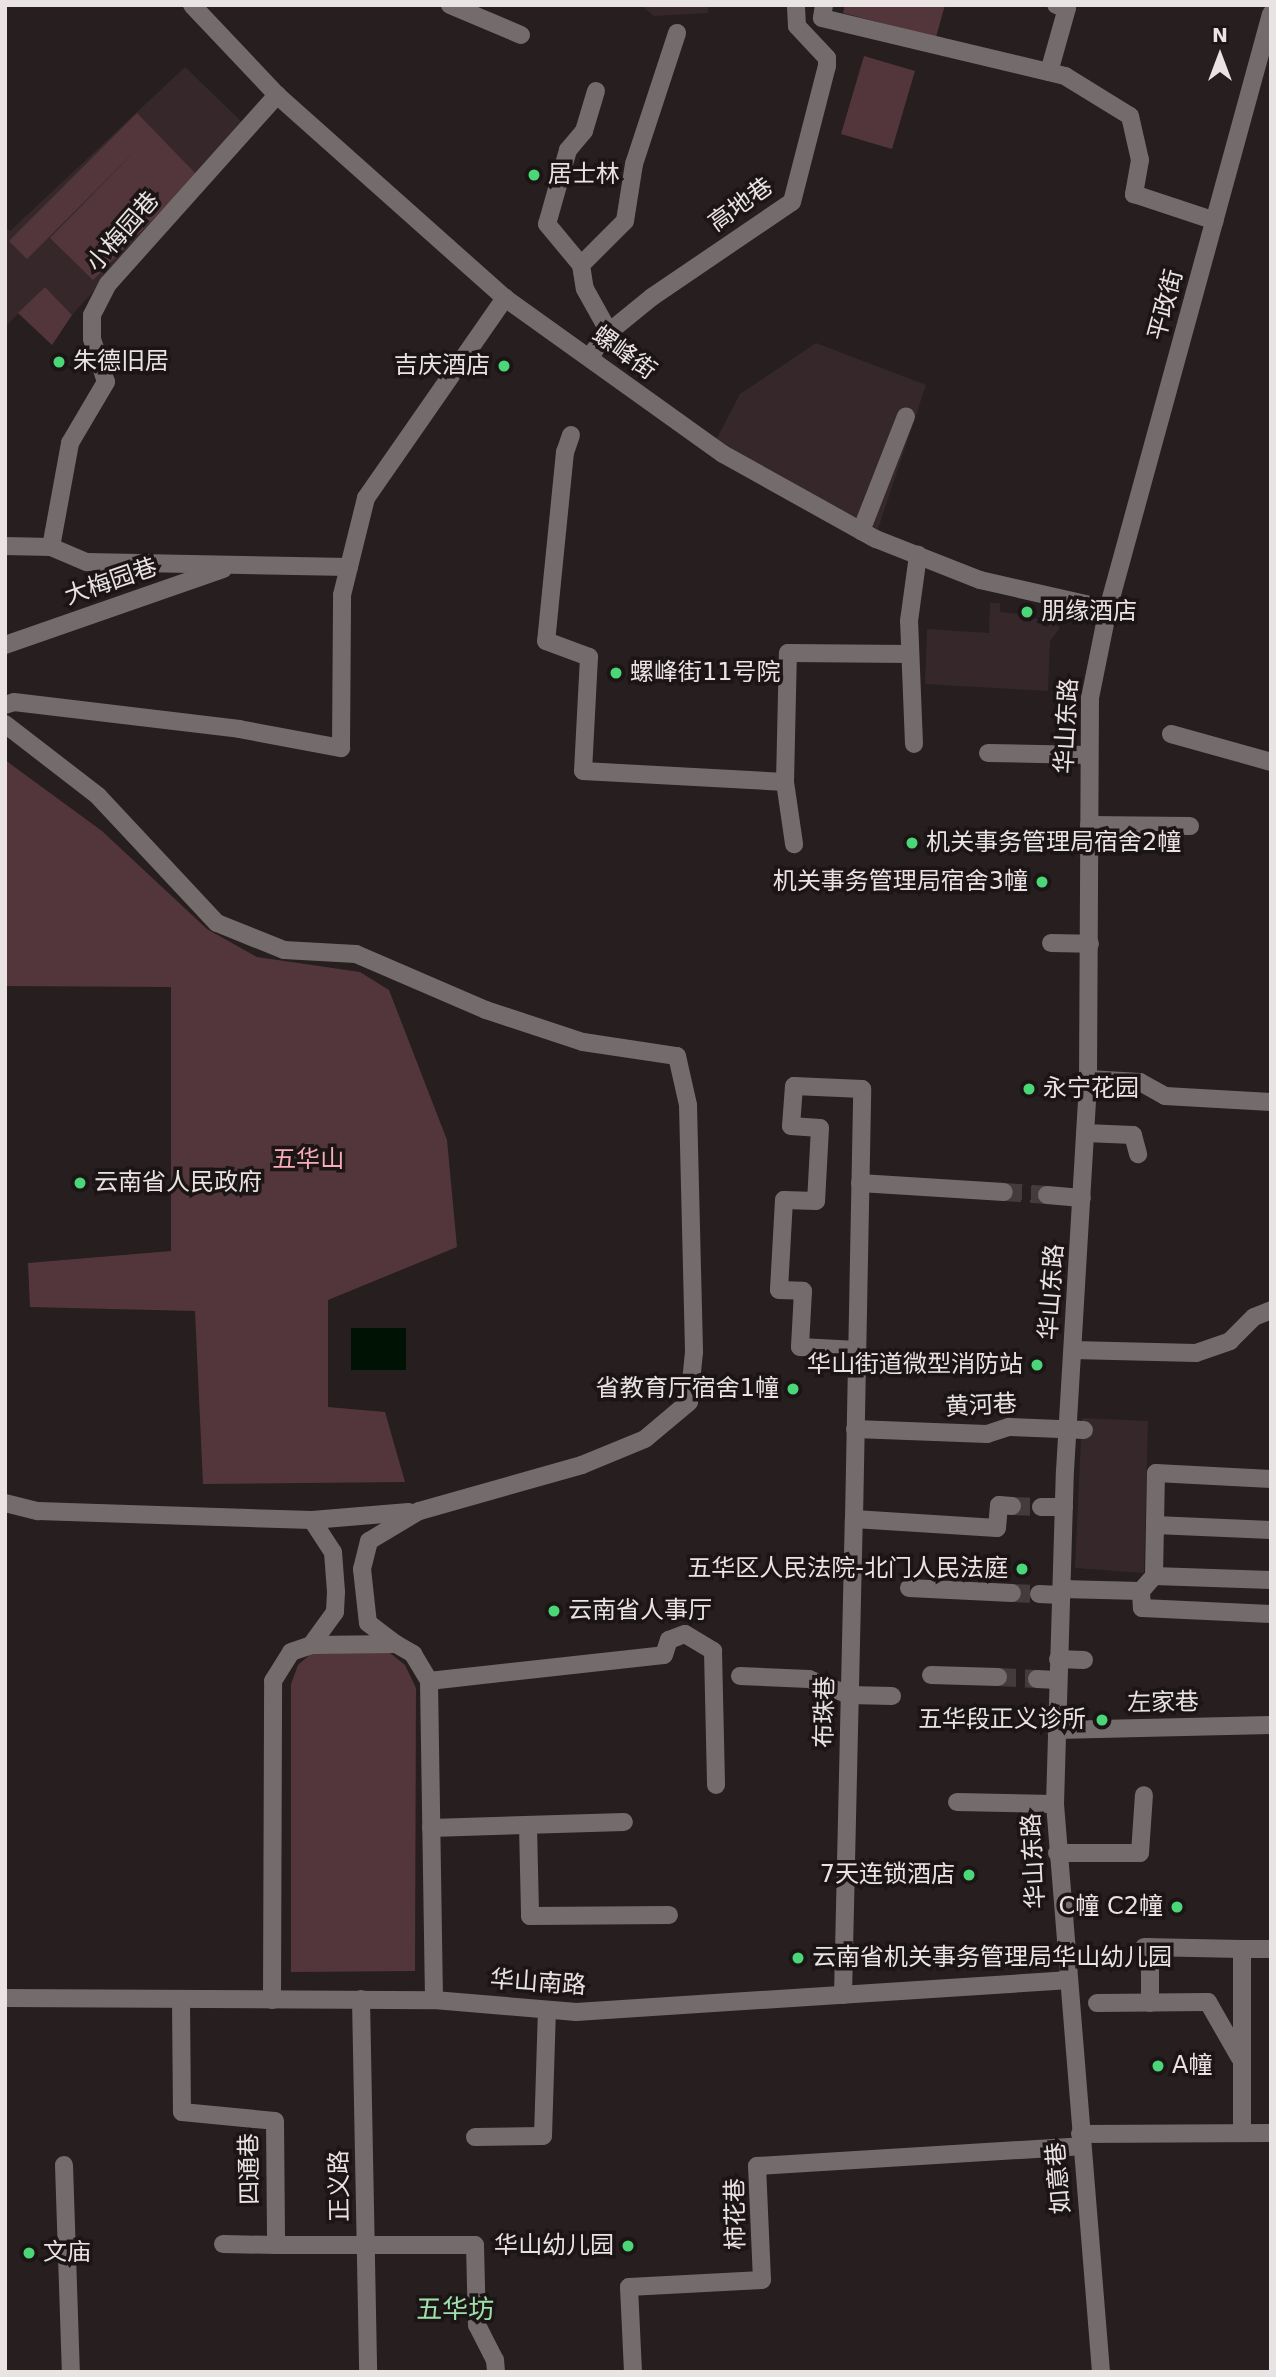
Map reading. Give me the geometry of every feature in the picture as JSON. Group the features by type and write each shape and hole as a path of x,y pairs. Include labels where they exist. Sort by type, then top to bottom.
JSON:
{"street":[{"name":"螺峰街","path":"192,5 277,95 505,298 723,454 861,531 980,580 1108,609"},
{"path":"450,5 521,35"},
{"name":"高地巷","path":"589,357 609,332 680,276 792,202 827,66 827,58 797,26 796,5"},
{"path":"824,5 822,18 1065,76 1129,116 1140,160 1134,194 1215,221"},
{"path":"1049,72 1067,8 1056,5"},
{"name":"平政街","path":"1108,609 1271,14"},
{"path":"581,265 625,221 634,164 677,33"},
{"path":"596,91 584,131 568,150 547,224 581,265 585,289 609,332"},
{"name":"小梅园巷","path":"51,547 70,443 106,382 92,339 92,315 108,284 277,95"},
{"path":"5,705 14,702 239,729 341,748 342,595 366,498 505,298"},
{"path":"861,531 906,416"},
{"path":"571,435 565,453 546,641 589,657 583,772 785,782"},
{"path":"5,546 51,547 87,562 348,567"},
{"path":"914,744 910,608 918,555"},
{"name":"大梅园巷","path":"5,645 233,566"},
{"name":"华山东路","path":"1066,1980 1055,1804 1057,1680 1064,1507 1076,1430 1073,1350 1088,1079 1090,698 1108,609"},
{"path":"794,844 785,782 788,653 910,654"},
{"path":"5,724 97,796 217,923 285,950 356,954 486,1010 583,1042 677,1056 688,1105 694,1352 689,1402 645,1439 582,1465 419,1511 312,1520 38,1511 5,1503"},
{"path":"1171,734 1271,762"},
{"path":"988,753 1088,755"},
{"path":"1088,825 1190,826"},
{"path":"1051,943 1090,944"},
{"path":"1088,1079 1140,1082 1165,1096 1271,1102"},
{"name":"布珠巷","path":"843,1996 854,1519 862,1089 794,1086 791,1126 820,1128 816,1201 784,1200 779,1290 803,1291 800,1347 857,1350"},
{"path":"1086,1132 1133,1135 1138,1154"},
{"path":"860,1184 1004,1192"},
{"path":"1047,1195 1082,1198"},
{"path":"1073,1350 1196,1353 1230,1341 1254,1317 1271,1310"},
{"name":"黄河巷","path":"855,1429 987,1434 1009,1427 1076,1430"},
{"path":"1271,1479 1156,1474 1154,1576 1141,1591 1142,1608 1271,1614"},
{"path":"854,1519 998,1528 999,1505 1012,1506"},
{"path":"1041,1507 1064,1507"},
{"path":"419,1511 369,1541 362,1569 368,1623 413,1654 429,1681 433,2000"},
{"path":"311,1645 335,1612 336,1592 333,1552 312,1520"},
{"path":"1155,1525 1271,1530"},
{"path":"1154,1576 1271,1580"},
{"path":"909,1588 1012,1593"},
{"path":"1039,1594 1141,1591"},
{"path":"429,1681 664,1654 669,1640 685,1634 713,1651 716,1785"},
{"path":"272,2000 273,1681 291,1652 311,1645 396,1644"},
{"path":"1058,1659 1084,1660"},
{"path":"931,1675 998,1677"},
{"path":"740,1676 809,1679 849,1695 892,1696"},
{"path":"1037,1679 1057,1680"},
{"name":"左家巷","path":"1056,1730 1271,1725"},
{"path":"1057,1853 1140,1853 1144,1796"},
{"path":"957,1802 1055,1804"},
{"path":"431,1828 624,1822"},
{"path":"528,1825 530,1916 668,1915"},
{"path":"1150,2003 1147,1948 1271,1949"},
{"path":"1242,1949 1242,2130"},
{"name":"华山南路","path":"5,1998 181,2001 433,2000 576,2012 1066,1980"},
{"name":"如意巷","path":"1066,1980 1101,2372"},
{"name":"正义路","path":"361,1999 368,2372"},
{"name":"四通巷","path":"181,2001 182,2112 275,2121 276,2245"},
{"path":"1097,2003 1208,2002 1242,2061"},
{"path":"475,2137 543,2136 547,2010"},
{"name":"柿花巷","path":"633,2372 629,2287 762,2280 757,2166 1080,2140 1242,2130 1271,2133"},
{"path":"64,2165 71,2372"},
{"path":"223,2244 366,2247 475,2245 477,2325 495,2360 496,2372"}],"shaded area":[{"path":"641,5 708,5 708,13 654,16"},
{"path":"185,67 244,124 72,315 45,287 5,327 5,227 10,231"},
{"path":"816,343 926,385 878,529 715,442 740,394"},
{"path":"990,603 1000,603 1000,612 1032,615 1047,627 1053,621 1060,628 1050,641 1048,691 925,684 927,629 989,633"},
{"path":"351,1328 406,1328 406,1370 351,1370"},
{"path":"1082,1418 1148,1421 1144,1573 1075,1568"}],"green space":[{"path":"845,5 945,5 936,37 843,13"},
{"path":"864,56 915,71 892,149 841,134"},
{"path":"137,113 197,175 93,280 50,238 140,146 27,259 9,241"},
{"path":"45,287 72,315 52,345 18,313"},
{"name":"五华山","path":"5,760 102,831 207,929 257,957 360,972 389,990 447,1140 457,1247 328,1300 328,1407 385,1412 405,1482 203,1484 195,1311 30,1307 28,1263 171,1251 171,987 5,986"},
{"path":"312,1653 390,1653 405,1665 416,1688 415,1971 291,1972 291,1684 298,1665"}],"tunnel":[{"path":"1004,1192 1047,1195"},
{"path":"1012,1506 1041,1507"},
{"path":"1012,1593 1039,1594"},
{"path":"998,1677 1037,1679"}],"place":[{"name":"居士林","path":"534,175"},
{"name":"朱德旧居","path":"59,362"},
{"name":"吉庆酒店","path":"504,366"},
{"name":"朋缘酒店","path":"1027,612"},
{"name":"螺峰街11号院","path":"616,673"},
{"name":"机关事务管理局宿舍2幢","path":"912,843"},
{"name":"机关事务管理局宿舍3幢","path":"1042,882"},
{"name":"永宁花园","path":"1029,1089"},
{"name":"云南省人民政府","path":"80,1183"},
{"name":"华山街道微型消防站","path":"1037,1365"},
{"name":"省教育厅宿舍1幢","path":"793,1389"},
{"name":"五华区人民法院-北门人民法庭","path":"1022,1569"},
{"name":"云南省人事厅","path":"554,1611"},
{"name":"五华段正义诊所","path":"1102,1720"},
{"name":"7天连锁酒店","path":"969,1875"},
{"name":"C幢 C2幢","path":"1177,1907"},
{"name":"云南省机关事务管理局华山幼儿园","path":"798,1958"},
{"name":"A幢","path":"1158,2066"},
{"name":"华山幼儿园","path":"628,2246"},
{"name":"文庙","path":"29,2253"}],"district":[{"name":"五华坊","path":"455,2310"}]}
